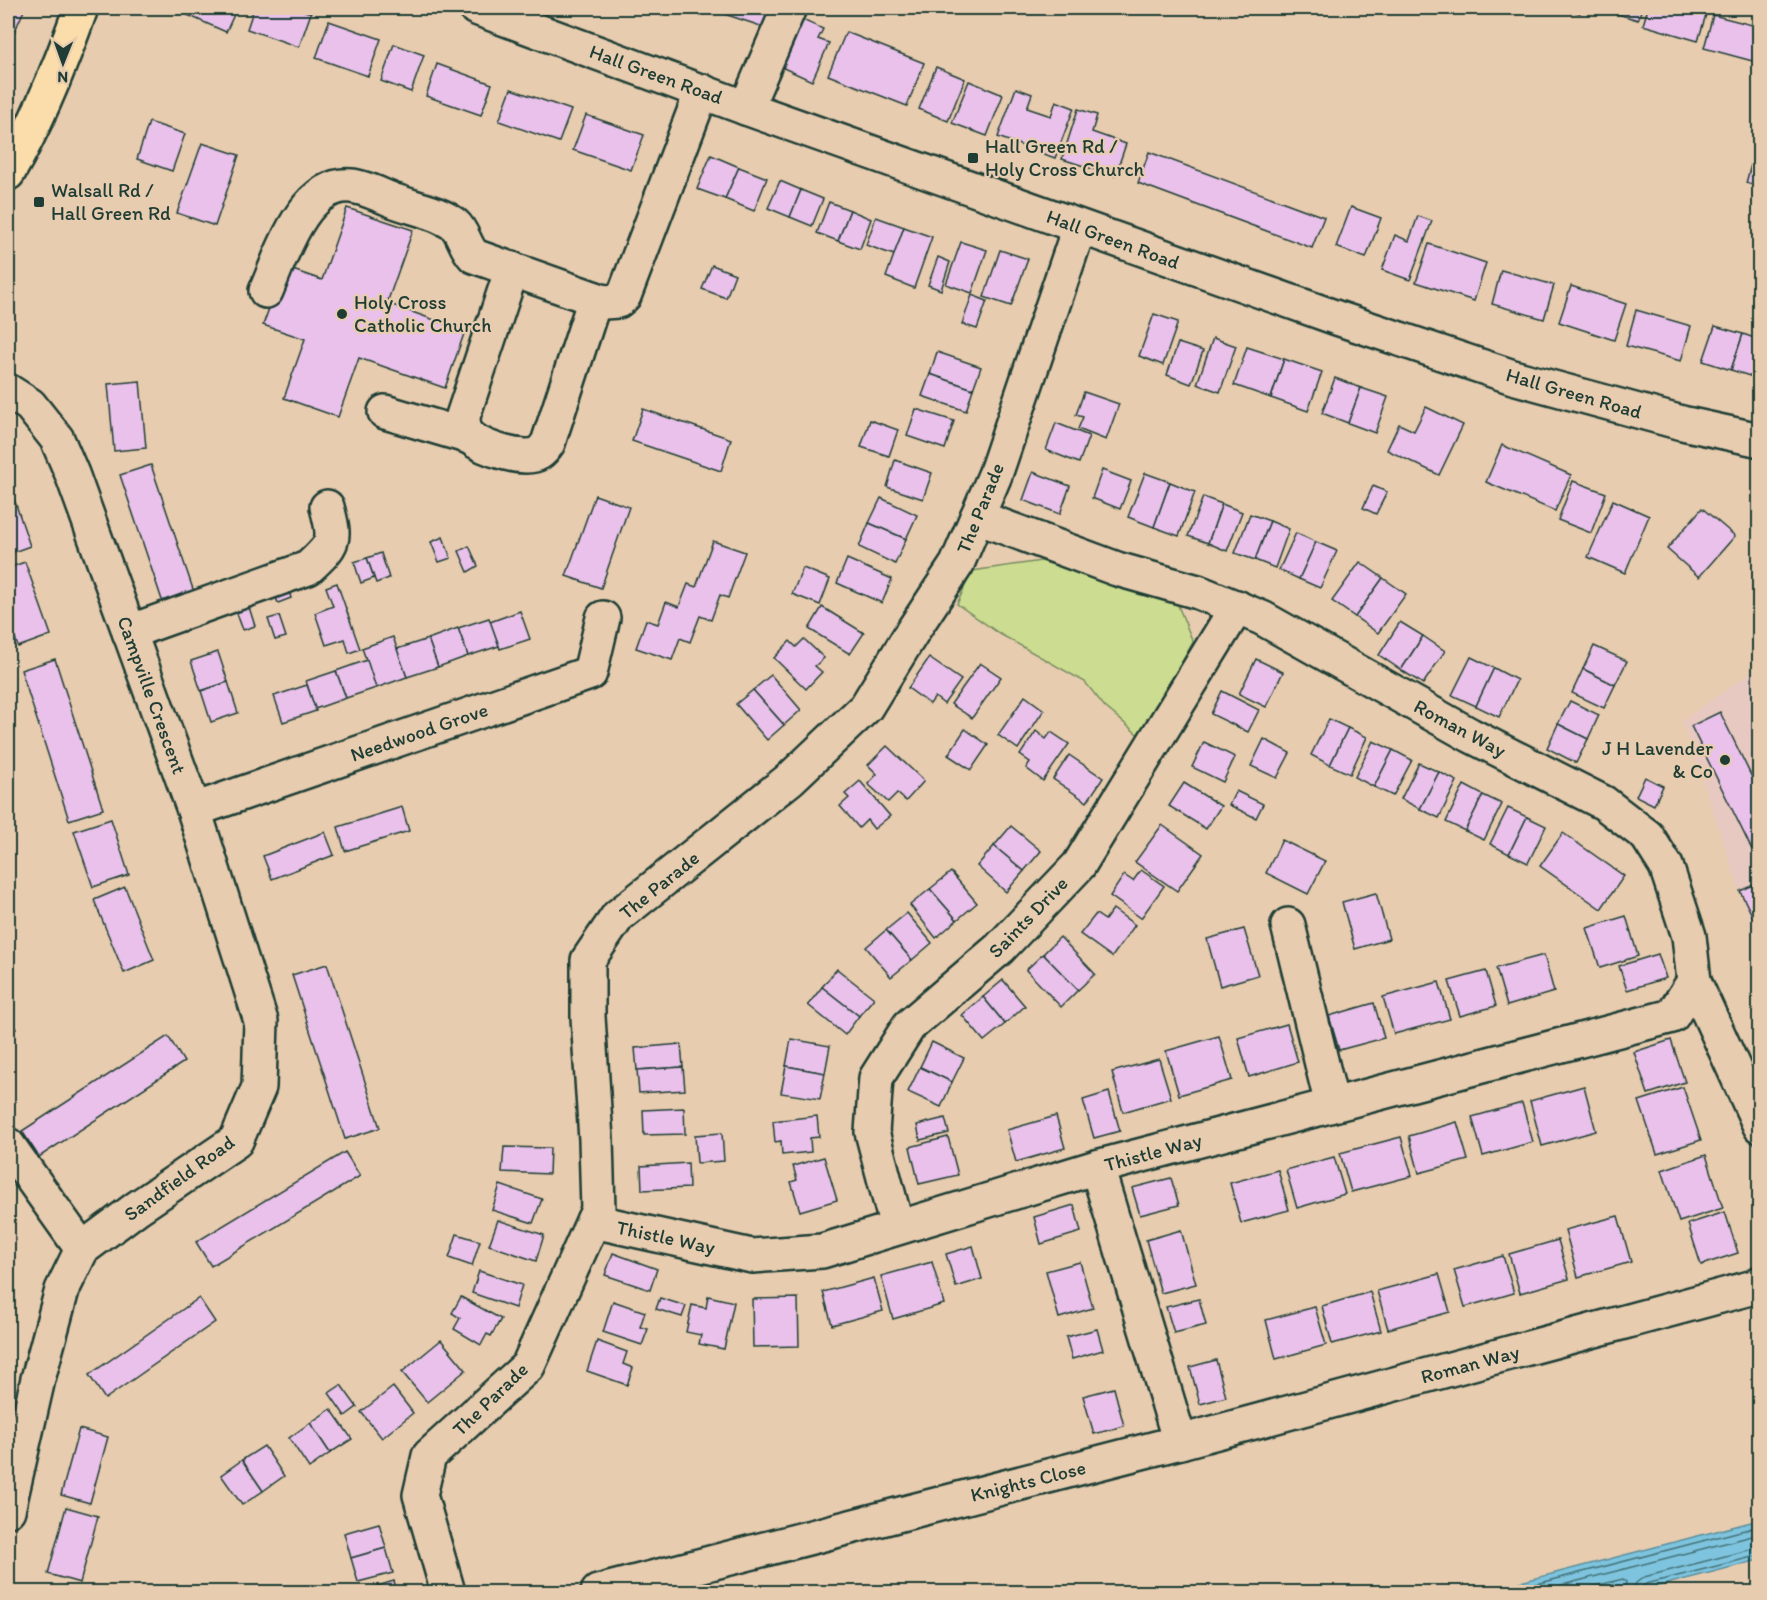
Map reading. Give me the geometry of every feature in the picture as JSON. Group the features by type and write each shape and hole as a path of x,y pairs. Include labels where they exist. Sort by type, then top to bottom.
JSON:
{"main road":[{"path":"8,173 54,77 81,8"}],"street":[{"name":"Hall Green Road","path":"476,8 1079,228 1337,318 1513,377 1682,423 1760,440"},
{"path":"746,108 789,8"},
{"path":"266,291 296,223 314,202 335,187 352,186 443,218 457,226 467,249 474,256 604,302 618,301 624,296 702,91"},
{"name":"The Parade","path":"448,1593 420,1495 429,1456 528,1366 598,1210 588,1017 588,960 618,916 790,779 866,707 914,628 957,564 995,475 1079,228"},
{"path":"470,437 463,427 463,416 512,269"},
{"path":"385,412 470,437 486,446 524,457 539,453 548,443 595,299"},
{"name":"Campville Crescent","path":"8,392 30,405 57,439 72,474 194,810 261,1021"},
{"path":"129,632 309,568 327,550 334,534 327,507"},
{"name":"Roman Way","path":"977,517 1117,569 1198,592 1262,618 1470,735 1604,803 1647,836 1666,867 1689,936 1694,981 1760,1125"},
{"name":"Saints Drive","path":"897,1227 872,1132 876,1078 909,1026 1000,948 1079,864 1237,607"},
{"name":"Needwood Grove","path":"194,810 590,673 603,618"},
{"path":"1288,925 1332,1106"},
{"name":"Thistle Way","path":"594,1221 752,1256 822,1251 1097,1167 1672,1016 1694,981"},
{"name":"Sandfield Road","path":"8,1510 38,1379 63,1290 82,1250 137,1208 236,1142 259,1087 261,1021"},
{"path":"8,1144 82,1250"},
{"path":"1097,1167 1180,1442"},
{"name":"Roman Way","path":"1180,1442 1754,1287 1760,1282"},
{"name":"Knights Close","path":"598,1593 1180,1442"}],"shaded area":[{"path":"1759,666 1759,947 1682,721"}],"green space":[{"path":"1041,561 1177,603 1193,642 1141,737 1105,707 1085,682 1000,634 957,604 972,571"}],"water":[{"path":"1759,1520 1759,1560 1636,1592 1482,1592"}],"building":[{"path":"8,8 25,8 8,46"},
{"path":"175,8 237,8 226,32"},
{"path":"254,8 296,8 311,13 299,47 247,29"},
{"path":"706,8 777,8 770,29"},
{"path":"1557,8 1581,8 1580,13"},
{"path":"1598,8 1642,8 1638,20"},
{"path":"1648,8 1708,8 1698,41 1643,25"},
{"path":"1713,15 1760,27 1760,63 1704,48"},
{"path":"796,17 823,29 818,39 829,43 812,81 768,61"},
{"path":"329,21 381,39 368,76 316,58"},
{"path":"846,32 924,63 907,106 828,75"},
{"path":"394,44 424,55 411,92 381,81"},
{"path":"437,64 492,84 481,115 426,96"},
{"path":"936,67 965,79 948,121 919,109"},
{"path":"969,81 1003,95 987,136 952,123"},
{"path":"1016,88 1032,94 1027,108 1051,116 1056,101 1074,108 1055,158 998,137"},
{"path":"511,89 571,110 559,142 499,121"},
{"path":"1078,109 1097,115 1092,132 1126,144 1115,176 1062,159"},
{"path":"586,115 644,135 631,170 573,150"},
{"path":"149,122 185,134 172,171 137,159"},
{"path":"202,143 239,155 215,226 177,213"},
{"path":"1149,152 1324,217 1312,248 1138,183"},
{"path":"1754,154 1760,156 1760,187 1746,183"},
{"path":"711,155 739,167 725,199 697,189"},
{"path":"739,167 767,178 754,211 725,199"},
{"path":"780,181 801,190 790,217 768,208"},
{"path":"801,190 823,199 812,226 790,217"},
{"path":"829,202 850,210 838,241 817,233"},
{"path":"1351,207 1381,218 1366,258 1336,247"},
{"name":"Holy Cross Catholic Church","path":"347,208 413,230 387,303 465,331 445,388 359,358 338,417 284,398 305,339 263,325 284,267 322,280"},
{"path":"850,210 871,219 860,249 838,241"},
{"path":"1418,216 1432,221 1410,280 1382,270 1395,235 1409,241"},
{"path":"876,217 904,227 894,255 866,245"},
{"path":"904,227 932,237 914,288 886,277"},
{"path":"961,242 987,250 972,293 946,284"},
{"path":"1429,244 1486,263 1474,301 1416,282"},
{"path":"1000,250 1028,259 1011,306 984,297"},
{"path":"938,257 950,262 941,290 928,285"},
{"path":"712,265 735,274 726,298 702,289"},
{"path":"1501,270 1554,285 1544,319 1492,304"},
{"path":"1571,286 1626,304 1614,340 1559,322"},
{"path":"972,295 987,301 977,329 962,324"},
{"path":"1636,310 1691,326 1681,361 1626,346"},
{"path":"1154,314 1178,322 1163,365 1139,356"},
{"path":"1715,326 1743,334 1731,370 1703,361"},
{"path":"1743,334 1760,340 1759,379 1731,370"},
{"path":"1213,338 1236,346 1220,392 1197,384"},
{"path":"1178,343 1203,351 1191,384 1167,375"},
{"path":"1247,347 1284,359 1271,398 1234,385"},
{"path":"937,352 981,367 973,389 930,374"},
{"path":"1284,359 1322,372 1308,411 1271,398"},
{"path":"930,374 973,389 966,411 922,396"},
{"path":"1335,378 1361,388 1348,423 1322,413"},
{"path":"140,381 146,448 114,451 108,384"},
{"path":"1361,388 1388,397 1375,433 1348,423"},
{"path":"1084,392 1119,404 1106,440 1078,429 1083,417 1076,415"},
{"path":"1426,407 1463,425 1439,475 1387,450 1399,424 1414,431"},
{"path":"643,409 731,439 721,471 632,441"},
{"path":"916,409 954,421 945,449 907,436"},
{"path":"870,420 898,430 889,456 861,447"},
{"path":"1056,423 1089,436 1079,463 1046,450"},
{"path":"1502,445 1571,475 1555,511 1486,482"},
{"path":"895,460 932,473 923,499 887,487"},
{"path":"151,465 196,598 165,609 120,475"},
{"path":"1102,470 1131,481 1120,509 1092,498"},
{"path":"1033,472 1070,486 1060,514 1023,500"},
{"path":"1145,473 1170,482 1154,527 1128,517"},
{"path":"1573,481 1606,493 1591,533 1558,520"},
{"path":"1170,482 1195,492 1179,536 1154,527"},
{"path":"1373,486 1387,492 1376,514 1363,508"},
{"path":"12,493 30,546 8,554 8,494"},
{"path":"595,495 629,507 601,588 566,576"},
{"path":"1203,497 1222,504 1208,543 1188,536"},
{"path":"881,498 917,515 906,539 869,523"},
{"path":"1613,500 1649,516 1625,573 1588,557"},
{"path":"1222,504 1242,512 1227,551 1208,543"},
{"path":"1702,508 1735,536 1699,577 1667,549"},
{"path":"1250,514 1270,521 1255,560 1235,553"},
{"path":"1270,521 1289,529 1275,568 1255,560"},
{"path":"869,523 906,539 895,564 859,547"},
{"path":"1296,533 1316,542 1299,579 1279,570"},
{"path":"443,537 451,558 439,562 431,542"},
{"path":"713,541 745,552 728,598 720,595 711,620 700,616 690,642 680,638 672,660 636,648 646,620 658,624 666,602 679,607 688,584 696,587"},
{"path":"1316,542 1337,551 1320,588 1299,579"},
{"path":"469,546 478,566 468,572 459,551"},
{"path":"381,553 389,578 376,583 367,558"},
{"path":"367,558 374,578 361,583 354,562"},
{"path":"847,559 892,579 882,603 837,583"},
{"path":"25,562 51,635 18,647 8,616 8,568"},
{"path":"1360,562 1383,578 1355,617 1332,601"},
{"path":"803,568 830,579 820,605 792,594"},
{"path":"1383,578 1406,594 1378,633 1355,617"},
{"path":"337,583 360,649 349,653 345,639 326,645 315,613 333,606 326,587"},
{"path":"288,587 291,598 278,603 274,592"},
{"path":"249,607 255,626 243,630 236,611"},
{"path":"822,607 864,633 850,654 809,629"},
{"path":"520,611 530,639 500,649 490,622"},
{"path":"279,616 286,637 275,640 268,619"},
{"path":"489,618 499,646 468,656 458,628"},
{"path":"1400,622 1423,636 1401,670 1379,655"},
{"path":"458,628 468,656 438,667 428,639"},
{"path":"1423,636 1445,651 1423,684 1401,670"},
{"path":"393,637 407,677 376,688 362,648"},
{"path":"428,639 438,667 407,677 397,649"},
{"path":"804,639 824,658 815,666 822,672 806,689 774,658 790,641 796,647"},
{"path":"1594,646 1627,661 1615,685 1583,669"},
{"path":"218,652 228,682 201,691 191,661"},
{"path":"1471,657 1494,668 1476,706 1452,695"},
{"path":"929,658 961,680 944,704 935,697 930,704 908,688"},
{"path":"55,659 103,809 69,820 21,670"},
{"path":"1256,659 1283,672 1266,707 1239,694"},
{"path":"367,660 376,688 346,698 336,671"},
{"path":"980,663 1001,677 972,718 951,704"},
{"path":"1494,668 1517,680 1499,717 1476,706"},
{"path":"1583,669 1615,685 1604,708 1572,693"},
{"path":"336,671 346,698 315,709 306,681"},
{"path":"771,675 801,710 784,725 753,690"},
{"path":"228,682 238,713 211,722 201,691"},
{"path":"307,685 316,711 283,722 274,696"},
{"path":"753,690 784,725 767,740 736,704"},
{"path":"1222,691 1259,710 1248,732 1211,714"},
{"path":"1025,696 1044,710 1018,749 998,735"},
{"path":"1570,701 1599,715 1588,739 1558,724"},
{"name":"J H Lavender & Co","path":"1720,712 1760,794 1760,866 1691,726"},
{"path":"1329,719 1348,728 1330,765 1311,755"},
{"path":"1558,724 1588,739 1576,763 1547,748"},
{"path":"1348,728 1367,737 1350,774 1330,765"},
{"path":"965,729 988,745 971,770 948,755"},
{"path":"1036,731 1046,739 1051,732 1069,744 1043,781 1026,768 1030,762 1020,755"},
{"path":"1264,739 1290,753 1277,778 1251,766"},
{"path":"1373,741 1393,750 1374,787 1355,777"},
{"path":"1204,742 1235,757 1223,782 1192,767"},
{"path":"887,746 924,781 906,801 897,793 888,802 868,784 877,774 868,765"},
{"path":"1393,750 1412,760 1393,796 1374,787"},
{"path":"1069,755 1103,778 1087,802 1053,779"},
{"path":"1419,763 1439,772 1420,809 1401,799"},
{"path":"1439,772 1457,781 1439,818 1420,809"},
{"path":"1645,777 1663,786 1654,805 1636,796"},
{"path":"860,781 890,816 874,829 867,820 859,828 840,806 849,798 845,794"},
{"path":"1184,783 1221,806 1206,829 1169,806"},
{"path":"1464,785 1483,795 1465,831 1446,822"},
{"path":"1236,791 1263,804 1256,818 1229,805"},
{"path":"1483,795 1502,804 1484,840 1465,831"},
{"path":"402,807 409,831 345,851 338,827"},
{"path":"1508,808 1527,817 1509,854 1490,844"},
{"path":"1527,817 1546,826 1528,863 1509,854"},
{"path":"111,819 129,875 93,887 74,831"},
{"path":"1162,825 1203,854 1177,891 1135,862"},
{"path":"1011,826 1041,851 1024,871 994,846"},
{"path":"325,832 334,855 272,879 263,856"},
{"path":"1563,833 1624,876 1601,909 1540,866"},
{"path":"1282,840 1325,861 1308,894 1266,873"},
{"path":"994,846 1024,871 1006,892 977,866"},
{"path":"1141,870 1164,886 1141,918 1110,896 1124,875 1133,881"},
{"path":"951,872 977,903 957,920 930,889"},
{"path":"1760,882 1760,931 1740,891"},
{"path":"125,887 154,960 124,973 94,900"},
{"path":"930,889 957,920 936,938 910,905"},
{"path":"1376,893 1389,939 1355,949 1342,902"},
{"path":"1113,909 1135,925 1112,957 1080,934 1096,914 1105,920"},
{"path":"907,913 932,943 912,960 886,930"},
{"path":"1626,916 1638,956 1600,968 1587,928"},
{"path":"1244,929 1258,975 1220,986 1207,939"},
{"path":"886,930 912,960 891,977 866,947"},
{"path":"1060,937 1095,974 1078,990 1043,954"},
{"path":"1043,954 1078,990 1061,1007 1026,970"},
{"path":"1658,954 1666,978 1627,990 1619,966"},
{"path":"1544,955 1554,992 1507,1006 1496,968"},
{"path":"327,964 380,1128 345,1139 292,975"},
{"path":"837,969 874,998 859,1016 822,987"},
{"path":"1486,971 1496,1006 1460,1016 1449,981"},
{"path":"1003,980 1025,1006 1005,1024 983,997"},
{"path":"1439,982 1450,1019 1394,1034 1383,997"},
{"path":"822,987 859,1016 845,1035 808,1005"},
{"path":"983,997 1005,1024 984,1041 962,1015"},
{"path":"1374,1003 1384,1038 1339,1050 1329,1016"},
{"path":"8,1016 16,1029 8,1035"},
{"path":"1287,1024 1298,1062 1249,1077 1238,1038"},
{"path":"168,1036 184,1062 39,1157 22,1131"},
{"path":"1219,1036 1232,1080 1179,1095 1166,1051"},
{"path":"791,1039 830,1046 825,1073 786,1066"},
{"path":"1671,1040 1685,1082 1648,1094 1634,1052"},
{"path":"932,1042 964,1058 952,1082 920,1067"},
{"path":"681,1044 683,1067 637,1070 635,1048"},
{"path":"1159,1059 1171,1098 1123,1112 1112,1072"},
{"path":"786,1066 825,1073 820,1099 781,1093"},
{"path":"683,1067 685,1090 639,1093 637,1070"},
{"path":"920,1067 952,1082 941,1107 908,1092"},
{"path":"1584,1086 1596,1131 1542,1146 1530,1101"},
{"path":"1683,1087 1701,1140 1657,1154 1639,1101"},
{"path":"1109,1092 1120,1131 1094,1138 1083,1100"},
{"path":"1522,1103 1533,1142 1483,1156 1472,1117"},
{"path":"684,1108 685,1134 644,1135 643,1110"},
{"path":"817,1116 819,1137 810,1138 811,1152 782,1155 781,1141 775,1142 773,1121"},
{"path":"1056,1116 1065,1148 1016,1162 1007,1130"},
{"path":"945,1118 949,1133 920,1140 917,1125"},
{"path":"1457,1122 1468,1160 1419,1173 1409,1136"},
{"path":"722,1133 724,1161 697,1163 695,1135"},
{"path":"948,1137 958,1175 919,1184 910,1147"},
{"path":"1401,1137 1412,1176 1351,1192 1340,1153"},
{"path":"504,1147 550,1148 549,1174 502,1172"},
{"path":"345,1152 360,1176 211,1266 196,1242"},
{"path":"1706,1155 1723,1208 1679,1222 1662,1170"},
{"path":"824,1157 837,1200 800,1211 791,1182 797,1180 793,1166"},
{"path":"1334,1157 1345,1194 1297,1208 1286,1170"},
{"path":"688,1163 689,1188 642,1190 641,1166"},
{"path":"1278,1170 1289,1210 1241,1223 1230,1183"},
{"path":"1171,1178 1179,1205 1140,1215 1132,1188"},
{"path":"500,1185 542,1199 533,1223 492,1210"},
{"path":"1074,1205 1081,1232 1041,1244 1034,1217"},
{"path":"1725,1212 1738,1253 1701,1265 1688,1224"},
{"path":"1618,1216 1631,1262 1578,1277 1565,1230"},
{"path":"498,1220 544,1235 536,1261 489,1245"},
{"path":"1181,1230 1196,1284 1161,1293 1146,1240"},
{"path":"457,1234 480,1241 472,1266 449,1258"},
{"path":"1558,1240 1569,1279 1520,1293 1509,1254"},
{"path":"973,1246 982,1279 956,1287 946,1254"},
{"path":"613,1253 657,1269 650,1290 605,1275"},
{"path":"1503,1256 1514,1293 1465,1307 1454,1270"},
{"path":"932,1262 944,1304 893,1319 881,1276"},
{"path":"1080,1262 1093,1308 1059,1318 1046,1271"},
{"path":"479,1271 522,1285 515,1308 472,1293"},
{"path":"1439,1274 1450,1312 1388,1329 1377,1291"},
{"path":"874,1278 883,1311 832,1325 823,1292"},
{"path":"1370,1292 1381,1331 1332,1344 1322,1306"},
{"path":"708,1296 734,1302 724,1349 699,1344 701,1335 686,1332 692,1305 706,1308"},
{"path":"461,1297 501,1319 491,1336 487,1334 481,1345 454,1329 460,1318 452,1313"},
{"path":"199,1298 215,1322 105,1399 89,1375"},
{"path":"660,1298 686,1306 682,1317 656,1309"},
{"path":"798,1298 799,1346 753,1347 752,1299"},
{"path":"1199,1299 1206,1325 1174,1333 1166,1307"},
{"path":"613,1301 645,1312 640,1327 648,1329 642,1345 603,1332"},
{"path":"1315,1307 1326,1345 1276,1359 1266,1320"},
{"path":"1097,1329 1103,1350 1072,1359 1066,1337"},
{"path":"441,1340 466,1370 427,1402 402,1372"},
{"path":"597,1341 627,1352 623,1364 633,1368 627,1385 587,1371"},
{"path":"1216,1360 1226,1397 1200,1404 1190,1367"},
{"path":"341,1385 357,1407 345,1416 329,1393"},
{"path":"393,1387 413,1413 382,1438 361,1412"},
{"path":"1114,1388 1124,1426 1094,1434 1083,1396"},
{"path":"331,1409 352,1439 330,1453 310,1423"},
{"path":"310,1423 330,1453 309,1468 289,1438"},
{"path":"79,1429 108,1437 90,1503 61,1495"},
{"path":"264,1446 284,1476 263,1491 242,1460"},
{"path":"242,1460 263,1491 242,1505 221,1475"},
{"path":"66,1507 98,1516 80,1583 48,1574"},
{"path":"379,1523 386,1548 351,1558 344,1533"},
{"path":"386,1548 393,1573 358,1582 351,1558"},
{"path":"394,1581 397,1592 369,1592 368,1589"}],"place":[{"name":"Hall Green Rd / Holy Cross Church","path":"973,158"},
{"name":"Walsall Rd / Hall Green Rd","path":"39,202"},
{"name":"Holy Cross Catholic Church","path":"342,314"},
{"name":"J H Lavender & Co","path":"1725,760"}]}
